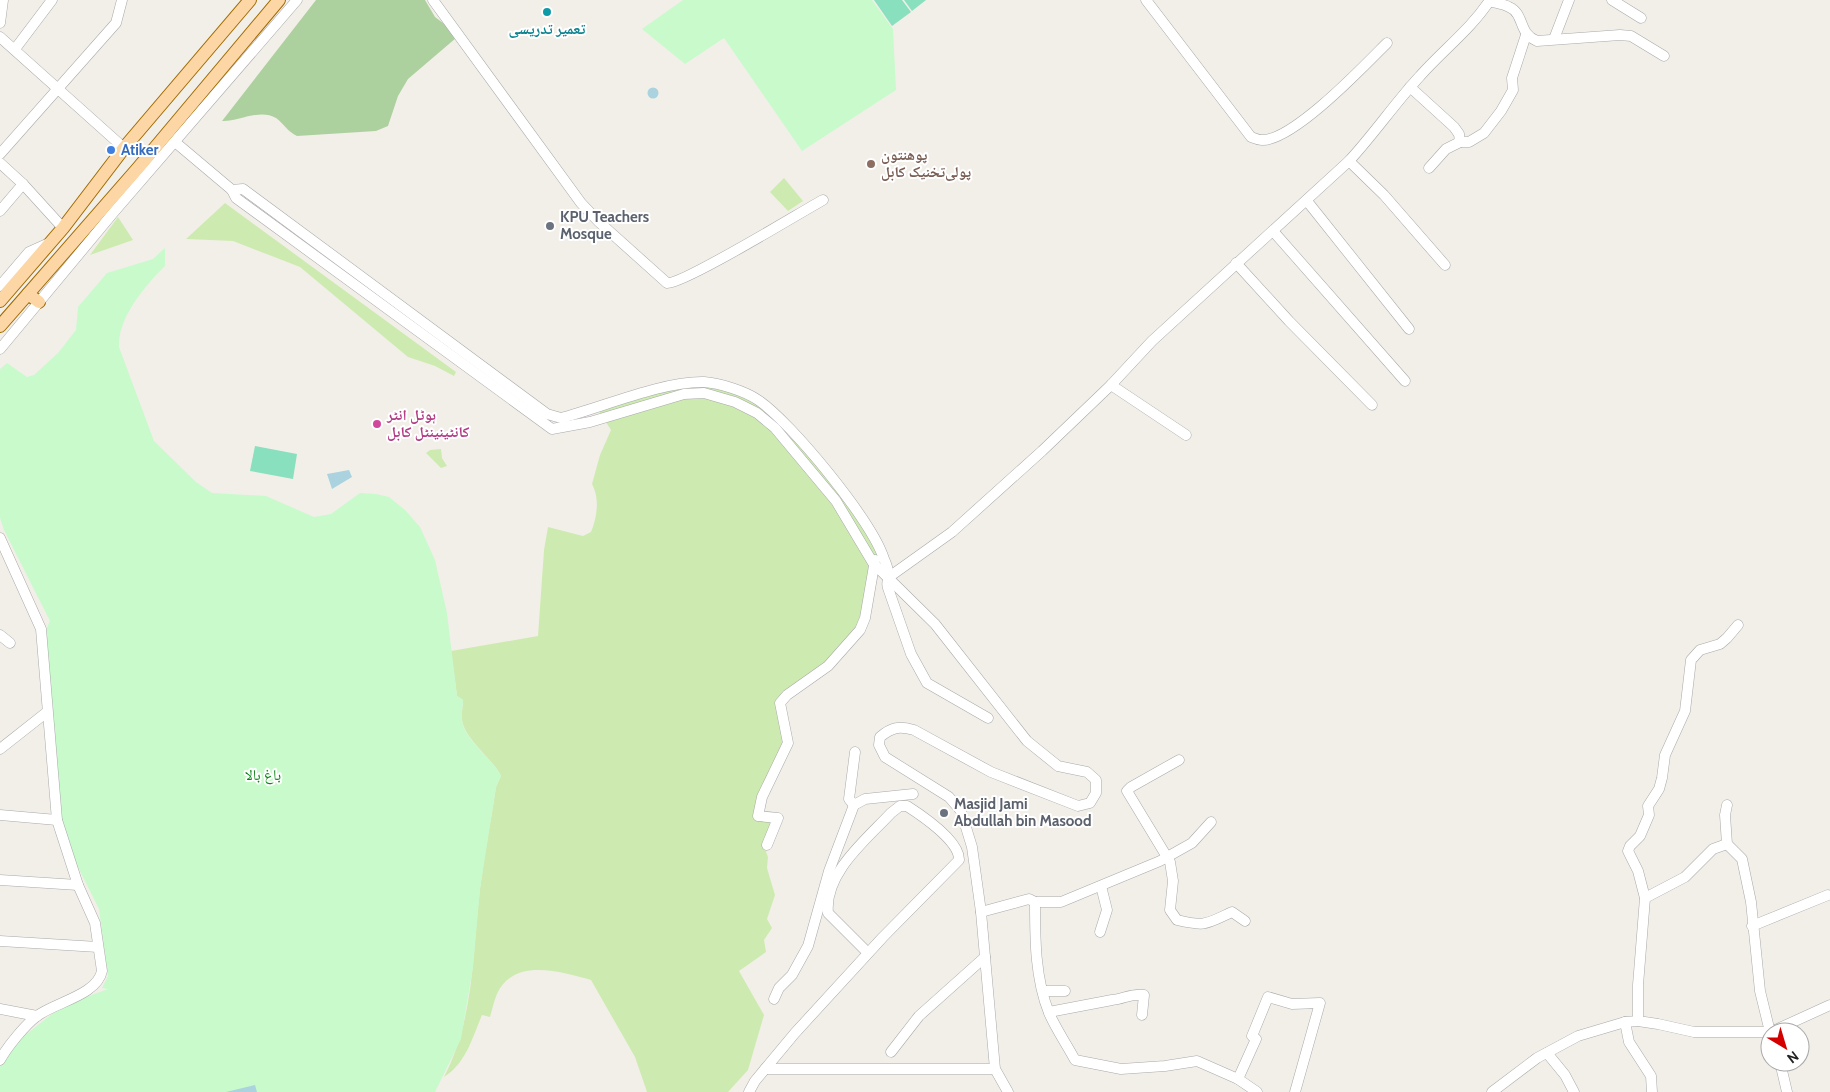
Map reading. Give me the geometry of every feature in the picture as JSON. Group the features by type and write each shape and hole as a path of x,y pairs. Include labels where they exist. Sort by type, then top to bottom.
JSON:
{"main road":[{"path":"0,301 63,228 124,148 250,0"},
{"path":"0,326 142,171 280,0"},
{"path":"28,294 40,302"}],"street":[{"path":"0,23 3,0"},
{"path":"14,49 52,0"},
{"path":"0,154 57,87 116,23 122,0"},
{"path":"142,171 175,142 296,0"},
{"path":"433,0 581,203 599,222 667,283 676,282 700,270 823,200"},
{"path":"1146,0 1250,138 1261,141 1281,134 1315,111 1387,44"},
{"path":"1554,39 1569,0"},
{"path":"1612,0 1641,18"},
{"path":"888,577 952,532 1042,451 1111,385 1152,341 1236,262 1274,231 1349,161 1376,132 1410,86 1455,41 1490,1 1509,6 1517,14 1526,35 1537,41 1620,35 1631,36 1664,56"},
{"path":"1429,168 1446,148 1460,142 1469,142 1484,133 1501,112 1513,90 1512,78 1526,35"},
{"path":"1,40 14,49 124,148"},
{"path":"1410,86 1454,127 1459,134 1460,142"},
{"path":"175,142 232,190 243,189 552,429 590,422 684,394 704,393 735,402 757,413 775,428 836,501 873,563 955,647 1027,741 1058,766 1087,772 1096,780 1096,793 1090,803 1078,806 990,772 914,730 901,726 890,728 880,737 880,745 885,757 949,797 961,811 972,847 981,912 995,1069 1008,1092"},
{"path":"1349,161 1384,195 1445,265"},
{"path":"0,163 24,184 63,228"},
{"path":"0,211 24,184"},
{"path":"1307,201 1409,329"},
{"path":"0,349 40,302 109,209"},
{"path":"1274,231 1404,380"},
{"path":"0,286 30,252 50,242"},
{"path":"1236,262 1289,321 1372,404"},
{"path":"486,376 547,414 561,418 681,383 706,382 756,398 778,416 844,493 880,551 888,577 886,583 911,654 927,683 988,718"},
{"path":"1111,385 1186,435"},
{"path":"586,411 590,422"},
{"path":"0,538 41,629 57,820 78,886 95,923 102,971 97,983 37,1016 4,1052 0,1060"},
{"path":"766,845 778,818 758,816 762,797 788,743 780,703 787,695 828,666 860,630 865,618 873,563 880,551"},
{"path":"1638,1021 1638,985 1645,898 1638,871 1628,851 1630,846 1640,836 1649,814 1648,806 1660,783 1668,746 1685,710 1691,660 1700,650 1720,644 1738,625"},
{"path":"0,635 10,643"},
{"path":"0,749 47,712"},
{"path":"854,805 849,799 855,752"},
{"path":"1179,760 1131,786 1127,791 1170,862 1173,881 1170,910 1177,920 1205,925 1232,912 1245,921"},
{"path":"774,999 779,988 792,976 808,946 829,871 854,805 865,799 913,794"},
{"path":"1492,1092 1547,1053 1578,1036 1625,1022 1638,1021 1694,1032 1770,1032 1760,991 1751,902 1742,859 1727,844 1725,815 1727,805"},
{"path":"749,1092 765,1069 868,953 959,860 957,851 943,833 907,806 900,806 891,813 842,867 831,888 828,913 868,953"},
{"path":"0,815 57,820"},
{"path":"981,912 1028,899 1034,902 1061,902 1101,886 1192,843 1211,822"},
{"path":"1645,898 1685,877 1713,849 1727,844"},
{"path":"0,880 78,886"},
{"path":"1100,932 1107,910 1101,886"},
{"path":"1752,926 1828,895"},
{"path":"1034,902 1035,948 1043,991 1049,1012 1076,1060 1120,1069 1165,1066 1197,1061 1238,1078 1257,1092"},
{"path":"0,942 98,947"},
{"path":"891,1052 919,1016 985,957"},
{"path":"1043,991 1065,990"},
{"path":"1049,1012 1105,1001 1122,1000 1131,994 1144,995 1142,1015"},
{"path":"1238,1078 1256,1039 1252,1036 1268,997 1292,1004 1320,1003 1295,1092"},
{"path":"1793,1022 1830,1005"},
{"path":"0,1009 37,1016"},
{"path":"1625,1022 1629,1042 1651,1076 1652,1092"},
{"path":"1547,1053 1565,1075 1574,1092"},
{"path":"765,1069 995,1069"},
{"path":"1782,1072 1787,1092"}],"green space":[{"path":"316,0 425,0 435,17 455,32 456,38 408,79 398,96 388,126 376,131 297,136 270,115 263,114 222,121"},
{"path":"683,0 872,0 893,29 896,90 802,151 724,38 685,64 642,29"},
{"path":"874,0 902,0 911,12 892,26"},
{"path":"904,0 926,0 912,11"},
{"path":"784,178 803,201 788,211 770,192"},
{"path":"225,203 456,372 454,376 435,366 408,357 300,267 233,241 186,239"},
{"path":"118,217 133,240 90,255"},
{"name":"باغ بالا","path":"165,248 165,266 141,293 128,313 123,324 119,347 154,441 196,482 212,493 266,496 314,517 331,514 360,493 389,497 405,510 420,527 435,560 447,613 457,696 463,700 462,718 464,727 473,742 501,776 496,787 480,889 473,967 461,1039 435,1092 0,1092 0,1067 4,1052 62,1006 108,989 102,988 108,976 99,909 70,851 61,825 45,632 50,621 4,530 0,518 0,369 7,363 27,377 34,375 58,353 76,330 78,307 107,273 153,259"},
{"path":"706,382 756,399 844,493 881,551 865,618 851,643 782,699 788,743 759,816 778,818 766,852 768,857 767,868 775,895 767,919 772,928 764,940 766,952 739,971 764,1015 748,1070 728,1092 647,1092 635,1057 591,980 553,971 539,970 526,971 515,975 505,982 497,994 490,1017 482,1015 463,1058 444,1077 462,1031 467,1008 483,864 496,787 501,776 468,735 464,727 462,718 463,700 457,696 451,651 538,636 544,550 548,527 583,536 591,532 595,520 597,502 592,484 600,455 611,430 597,408"},
{"path":"255,446 297,454 293,479 250,471"},
{"path":"441,449 442,458 447,466 441,468 426,453 430,450"}],"water":[{"path":"653,87 659,93 653,99 647,93"},
{"path":"349,470 352,477 332,489 327,474"},
{"path":"255,1085 257,1092 226,1092"}],"place":[{"name":"تعمیر تدریسی","path":"547,12"},
{"name":"Atiker","path":"111,150"},
{"name":"پوهنتون پولی‌تخنیک کابل","path":"871,164"},
{"name":"KPU Teachers Mosque","path":"550,226"},
{"name":"ہوٹل انٹر کانٹینینٹل کابل","path":"377,424"},
{"name":"Masjid Jami Abdullah bin Masood","path":"944,813"}]}
